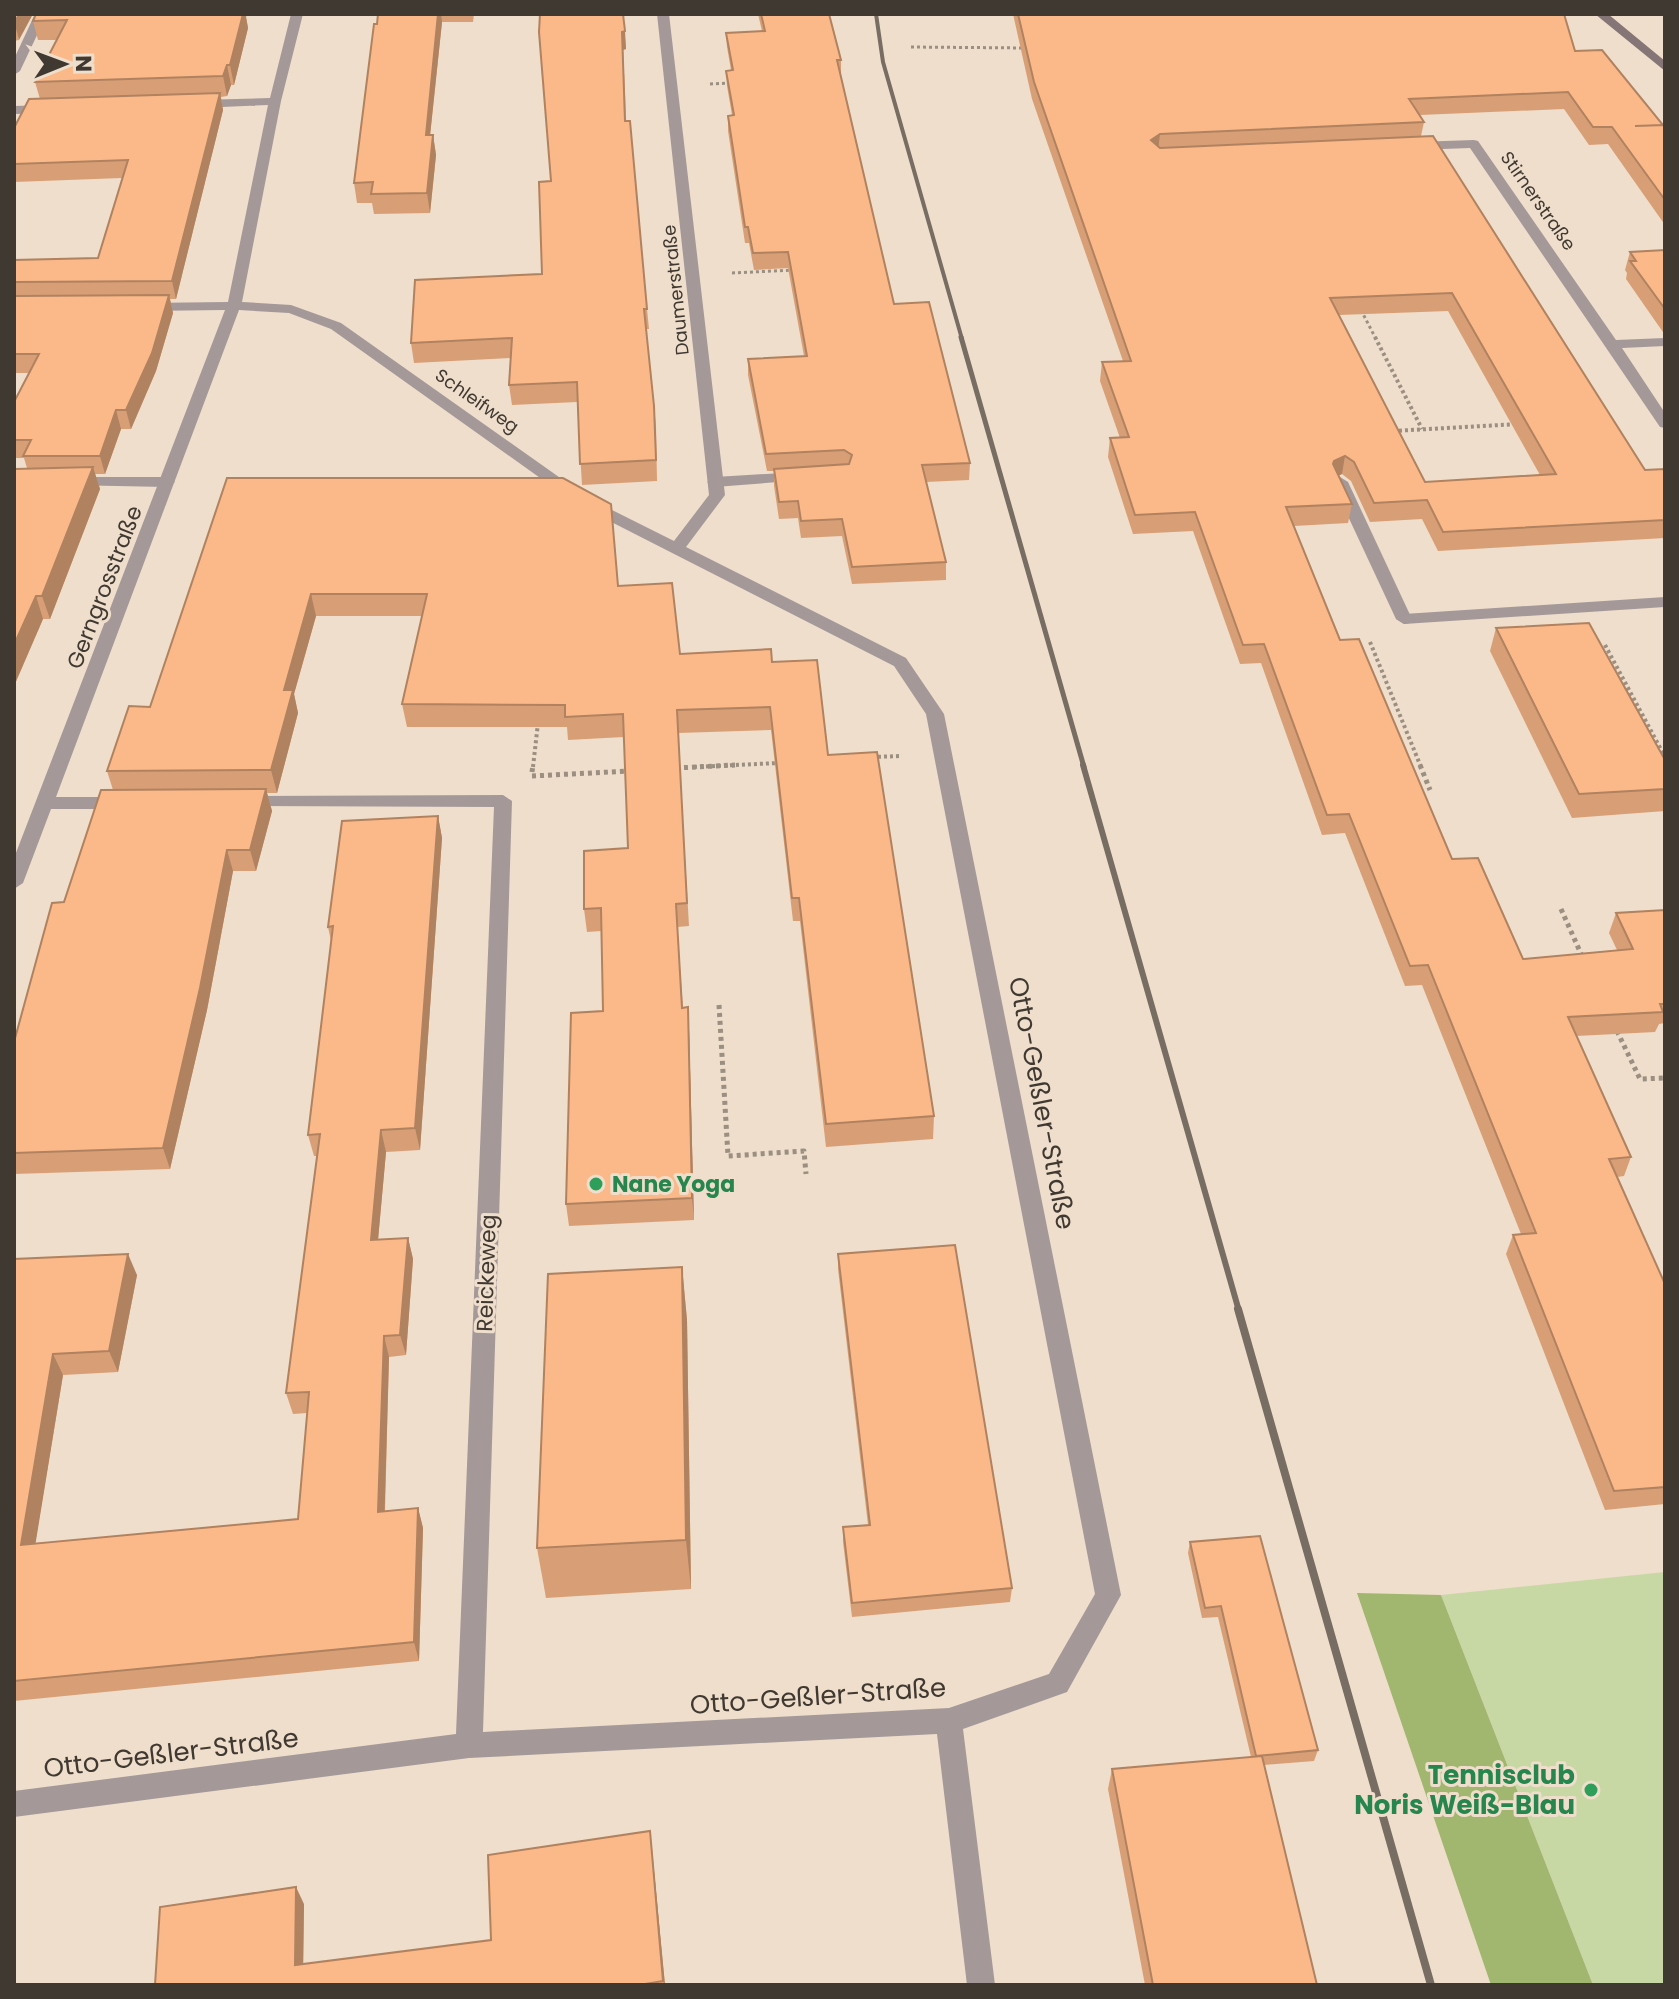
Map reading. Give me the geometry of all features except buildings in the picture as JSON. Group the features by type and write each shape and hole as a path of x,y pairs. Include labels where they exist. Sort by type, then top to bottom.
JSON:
{"main road":[{"path":"1601,14 1665,67"}],"street":[{"path":"14,71 41,14"},
{"path":"234,306 275,101 297,14"},
{"name":"Daumerstraße","path":"663,14 717,495 677,548"},
{"path":"183,104 275,101"},
{"path":"14,110 60,109"},
{"name":"Stirnerstraße","path":"1400,147 1474,144 1665,424"},
{"name":"Gerngrosstraße","path":"14,883 234,306"},
{"name":"Schleifweg","path":"124,307 291,309 336,326 584,502 900,662 935,714"},
{"path":"1612,344 1665,342"},
{"path":"715,482 816,477"},
{"path":"60,483 167,482"},
{"path":"1340,482 1404,619 1665,602"},
{"name":"Otto-Geßler-Straße","path":"14,1804 469,1745 949,1721 1058,1683 1108,1595 935,714"},
{"path":"219,802 503,801"},
{"name":"Reickeweg","path":"469,1745 503,801"},
{"path":"46,803 141,803"},
{"path":"949,1721 981,1985"}],"path":[{"path":"911,47 1033,48"},
{"path":"671,86 745,82"},
{"path":"692,276 795,270"},
{"path":"1359,305 1422,429"},
{"path":"1382,432 1533,423"},
{"path":"1584,607 1665,757"},
{"path":"1404,619 1362,623 1430,790"},
{"path":"531,777 539,716"},
{"path":"863,758 942,753"},
{"path":"673,769 784,762"},
{"path":"503,801 531,777 642,770"},
{"path":"1561,909 1587,966"},
{"path":"719,1005 728,1156 804,1151 806,1174"},
{"path":"1614,1023 1640,1079 1665,1078"}],"green space":[{"name":"Tennisclub Noris Weiß-Blau","path":"1665,1572 1665,1985 1593,1985 1441,1595"},
{"path":"1357,1593 1441,1595 1593,1985 1491,1985"}],"railway":[{"path":"876,14 883,62 962,339"},
{"path":"961,337 1084,767"},
{"path":"1083,765 1239,1311"},
{"path":"1238,1309 1431,1985"}],"place":[{"name":"Nane Yoga","path":"596,1184"},
{"name":"Tennisclub Noris Weiß-Blau","path":"1591,1790"}]}
